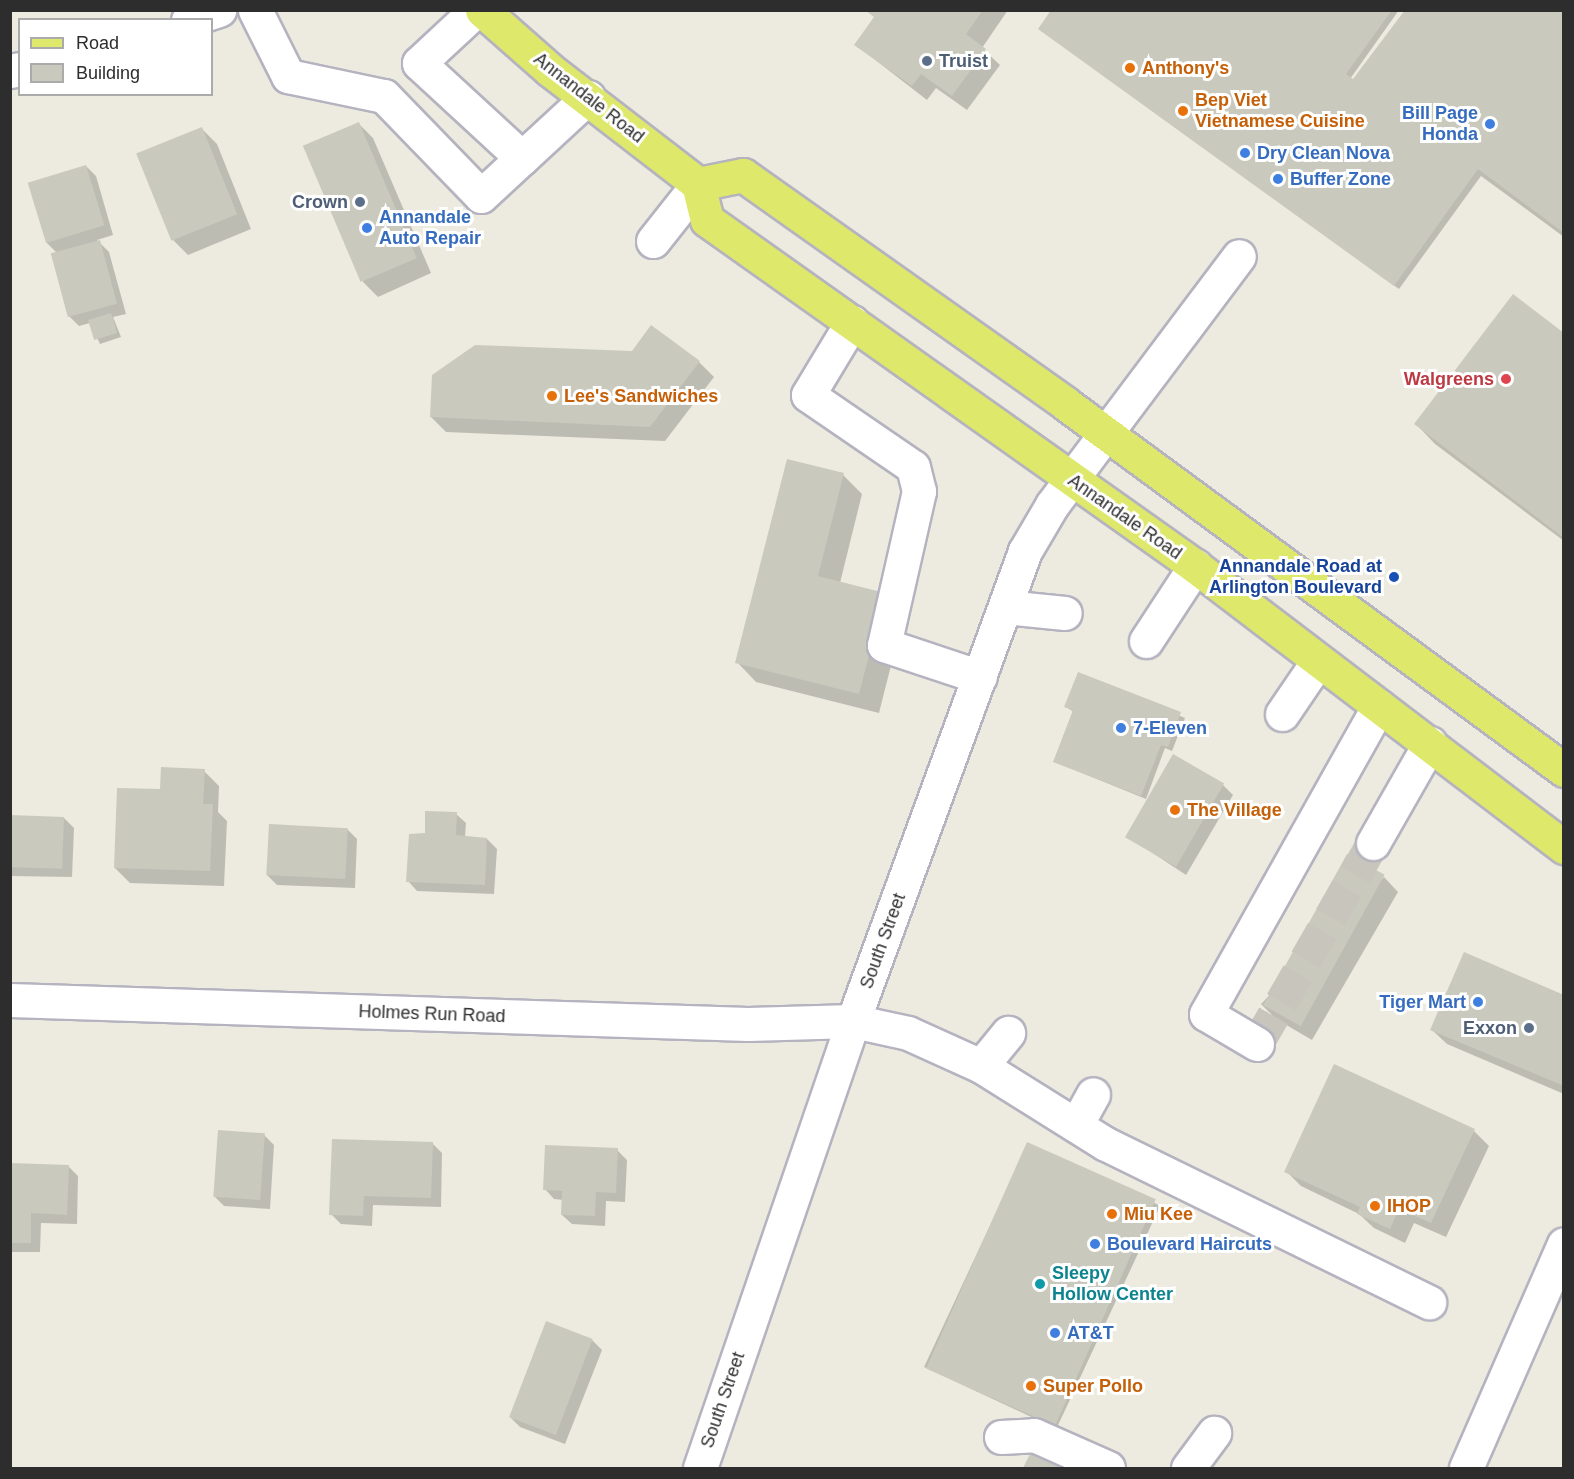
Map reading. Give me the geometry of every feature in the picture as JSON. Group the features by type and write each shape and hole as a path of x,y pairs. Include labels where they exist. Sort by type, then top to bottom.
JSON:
{"main road":[{"name":"Annandale Road","path":"482,10 550,70 698,184 707,220 1195,566 1318,661 1430,743 1563,847"},
{"path":"698,184 743,175 1106,433 1563,770"}],"street":[{"path":"194,18 219,10"},
{"path":"255,10 288,76 384,96 482,196 588,97"},
{"path":"476,10 418,63 522,158"},
{"path":"652,241 698,184"},
{"name":"South Street","path":"700,1468 853,1021 1025,551 1052,505 1239,256"},
{"path":"852,322 808,394 913,467 919,491 884,645 980,677"},
{"path":"1146,641 1195,566"},
{"path":"1005,607 1065,613"},
{"path":"1282,714 1318,661"},
{"path":"1257,1044 1206,1014 1378,706"},
{"path":"1373,843 1430,743"},
{"name":"Holmes Run Road","path":"10,1000 748,1024 853,1021 908,1033 981,1066 1106,1144 1429,1302"},
{"path":"981,1066 1008,1034"},
{"path":"1076,1125 1092,1094"},
{"path":"1466,1468 1563,1244"},
{"path":"1188,1468 1214,1433"},
{"path":"1001,1437 1034,1435 1108,1468"}],"building":[{"name":"Truist","path":"865,10 983,10 966,34 986,49 952,96 921,74 912,86 854,45 874,17"},
{"path":"1051,10 1392,10 1346,74 1353,79 1405,10 1564,10 1564,233 1478,169 1394,286 1038,29"},
{"name":"Crown","path":"359,122 417,258 361,282 303,146"},
{"path":"202,127 237,214 171,241 136,154"},
{"path":"86,165 104,225 46,243 28,183"},
{"path":"100,240 117,304 68,317 51,253"},
{"name":"Walgreens","path":"1513,294 1564,333 1564,538 1414,424"},
{"path":"111,313 117,333 94,340 88,320"},
{"name":"Lee's Sandwiches","path":"651,325 700,361 650,427 430,417 432,375 475,345 632,351"},
{"path":"787,459 844,473 818,576 885,593 859,694 735,663"},
{"name":"7-Eleven","path":"1078,672 1181,712 1168,747 1161,745 1141,796 1053,762 1073,710 1064,707"},
{"name":"The Village","path":"1173,754 1224,784 1176,867 1125,837"},
{"path":"161,767 205,769 203,804 213,804 210,871 114,868 117,788 160,789"},
{"path":"425,811 457,812 456,835 487,838 485,885 406,882 409,834 425,833"},
{"path":"10,815 64,817 62,869 10,867"},
{"path":"269,824 348,828 345,879 266,875"},
{"path":"1347,854 1385,875 1301,1026 1263,1005"},
{"path":"1464,952 1564,995 1564,1086 1430,1030"},
{"path":"1334,1064 1475,1129 1431,1223 1399,1209 1390,1229 1357,1214 1360,1207 1284,1172"},
{"path":"218,1130 265,1133 260,1200 213,1197"},
{"path":"332,1139 433,1142 431,1198 364,1196 363,1216 329,1215"},
{"name":"Sleepy Hollow Center","path":"1027,1142 1156,1199 1055,1426 926,1369"},
{"path":"545,1145 618,1148 616,1193 596,1192 595,1216 561,1215 562,1191 543,1190"},
{"path":"10,1163 69,1165 67,1215 31,1213 31,1243 10,1243"},
{"path":"546,1321 593,1339 556,1435 509,1417"},
{"path":"1030,1454 1061,1468 1023,1468"}],"tunnel":[{"path":"1257,1044 1373,843"}],"place":[{"name":"Truist","path":"927,61"},
{"name":"Anthony's","path":"1130,68"},
{"name":"Bep Viet Vietnamese Cuisine","path":"1183,111"},
{"name":"Bill Page Honda","path":"1490,124"},
{"name":"Dry Clean Nova","path":"1245,153"},
{"name":"Buffer Zone","path":"1278,179"},
{"name":"Crown","path":"360,202"},
{"name":"Annandale Auto Repair","path":"367,228"},
{"name":"Walgreens","path":"1506,379"},
{"name":"Lee's Sandwiches","path":"552,396"},
{"name":"Annandale Road at Arlington Boulevard","path":"1394,577"},
{"name":"7-Eleven","path":"1121,728"},
{"name":"The Village","path":"1175,810"},
{"name":"Tiger Mart","path":"1478,1002"},
{"name":"Exxon","path":"1529,1028"},
{"name":"IHOP","path":"1375,1206"},
{"name":"Miu Kee","path":"1112,1214"},
{"name":"Boulevard Haircuts","path":"1095,1244"},
{"name":"Sleepy Hollow Center","path":"1040,1284"},
{"name":"AT&T","path":"1055,1333"},
{"name":"Super Pollo","path":"1031,1386"}]}
